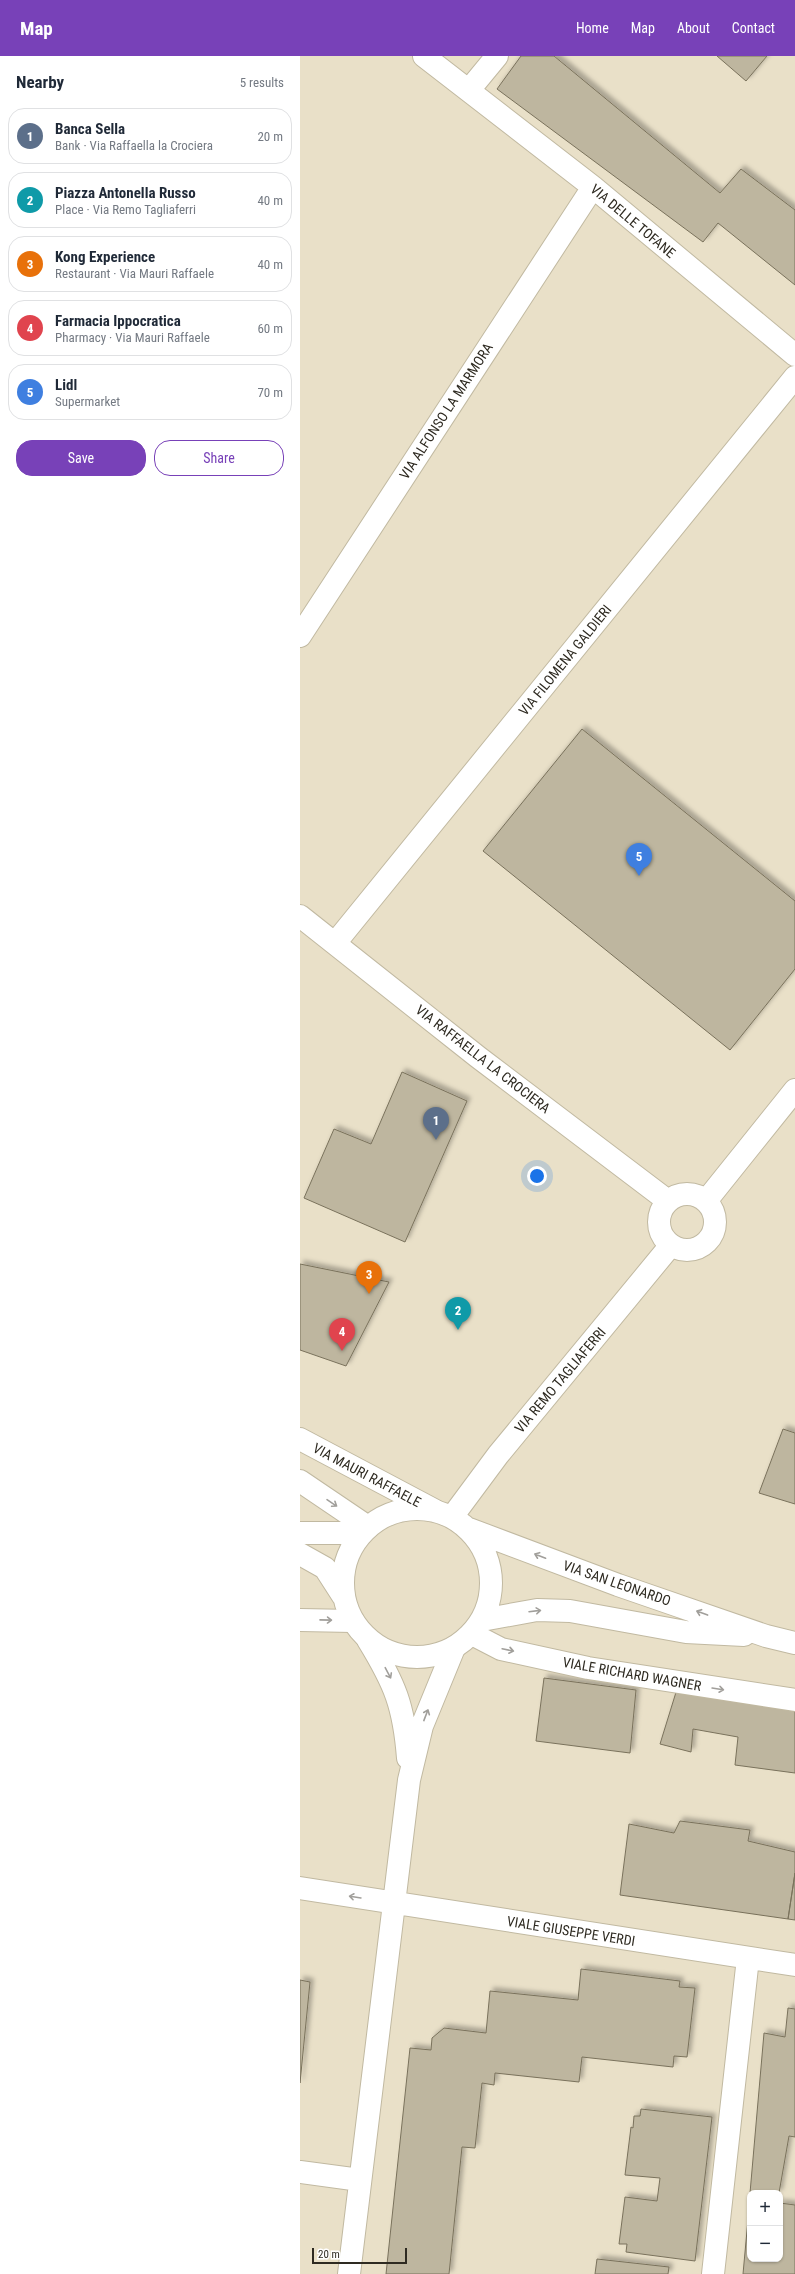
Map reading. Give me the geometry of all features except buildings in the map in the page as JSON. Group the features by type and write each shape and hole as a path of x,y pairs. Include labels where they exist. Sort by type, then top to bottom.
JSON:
{"street":[{"name":"VIA DELLE TOFANE","path":"424,56 593,187 795,355"},
{"path":"469,90 497,56"},
{"name":"VIA ALFONSO LA MARMORA","path":"300,636 593,187"},
{"name":"VIA FILOMENA GALDIERI","path":"336,942 795,377"},
{"name":"VIA RAFFAELLA LA CROCIERA","path":"300,916 336,942 478,1057 668,1201"},
{"path":"706,1201 795,1090"},
{"path":"683,1194 692,1194 706,1201 715,1216 716,1224 709,1240 703,1245 687,1250 671,1245 663,1235 660,1224 663,1208 668,1201 683,1194"},
{"name":"VIA REMO TAGLIAFERRI","path":"452,1519 498,1455 671,1245"},
{"name":"VIA MAURI RAFFAELE","path":"300,1439 452,1519"},
{"path":"300,1481 365,1530"},
{"path":"344,1599 342,1583 344,1567 349,1552 365,1530 395,1511 414,1508 452,1519 482,1545 490,1562 492,1582 490,1602 477,1627 454,1648 432,1657 410,1658 388,1652 368,1640"},
{"name":"VIA SAN LEONARDO","path":"452,1519 618,1585 766,1636 795,1643"},
{"path":"300,1533 365,1530"},
{"path":"300,1554 326,1568 344,1599 353,1621 368,1640 390,1676 400,1702 406,1729 409,1780"},
{"name":"VIA SAN LEONARDO","path":"477,1627 537,1610 570,1611 686,1632 766,1636"},
{"path":"300,1620 353,1621"},
{"name":"VIALE RICHARD WAGNER","path":"477,1627 501,1649 588,1668 795,1700"},
{"path":"349,2274 409,1780 422,1726 454,1648"},
{"name":"VIALE GIUSEPPE VERDI","path":"300,1888 795,1965"},
{"path":"713,2274 748,1958"},
{"path":"300,2172 360,2180"}],"place":[{"name":"Lidl","path":"639,876"},
{"name":"Banca Sella","path":"436,1140"},
{"name":"Kong Experience","path":"369,1294"},
{"name":"Piazza Antonella Russo","path":"458,1330"},
{"name":"Farmacia Ippocratica","path":"342,1351"}]}
